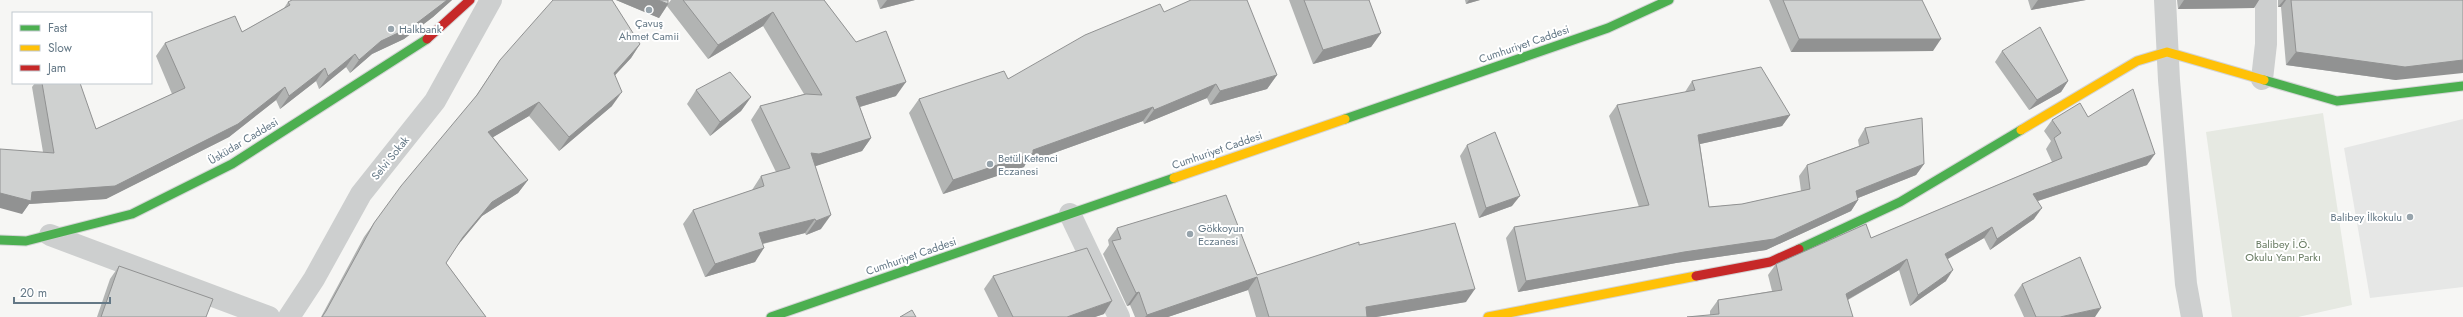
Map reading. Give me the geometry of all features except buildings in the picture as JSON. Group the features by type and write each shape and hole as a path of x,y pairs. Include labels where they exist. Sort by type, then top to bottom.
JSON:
{"main road":[{"name":"Üsküdar Caddesi","path":"0,240 26,241 132,214 232,164 428,39 470,0"},
{"name":"Cumhuriyet Caddesi","path":"771,317 1608,28 1669,0"},
{"path":"1488,317 1770,262 1900,202 2137,61 2167,52 2337,101 2463,86"}],"street":[{"name":"Selvi Sokak","path":"289,317 314,279 361,194 435,101 491,0"},
{"path":"2165,0 2167,52 2186,284 2192,317"},
{"path":"2262,79 2266,44 2266,0"},
{"path":"1070,214 1119,317"},
{"path":"50,235 269,317"}],"shaded area":[{"name":"Balibey İlkokulu","path":"2463,119 2463,287 2370,298 2344,148"}],"green space":[{"name":"Balibey İ.Ö. Okulu Yanı Parkı","path":"2323,113 2352,305 2298,317 2232,317 2206,132"}],"traffic: fast":[{"path":"1345,119 1608,28 1669,0"},
{"path":"0,240 26,241 132,214 232,164 427,39"},
{"path":"2264,80 2337,101 2463,86"},
{"path":"1799,249 1900,202 2021,130"},
{"path":"771,317 1174,178"}],"traffic: slow":[{"path":"2021,130 2137,61 2167,52 2264,80"},
{"path":"1174,178 1345,119"},
{"path":"1488,317 1696,276"}],"traffic: jam":[{"path":"427,39 470,0"},
{"path":"1696,276 1770,262 1799,249"}],"place":[{"name":"Çavuş Ahmet Camii","path":"649,10"},
{"name":"Halkbank","path":"391,29"},
{"name":"Betül Ketenci Eczanesi","path":"990,164"},
{"name":"Balibey İlkokulu","path":"2410,217"},
{"name":"Gökkoyun Eczanesi","path":"1190,234"}]}
